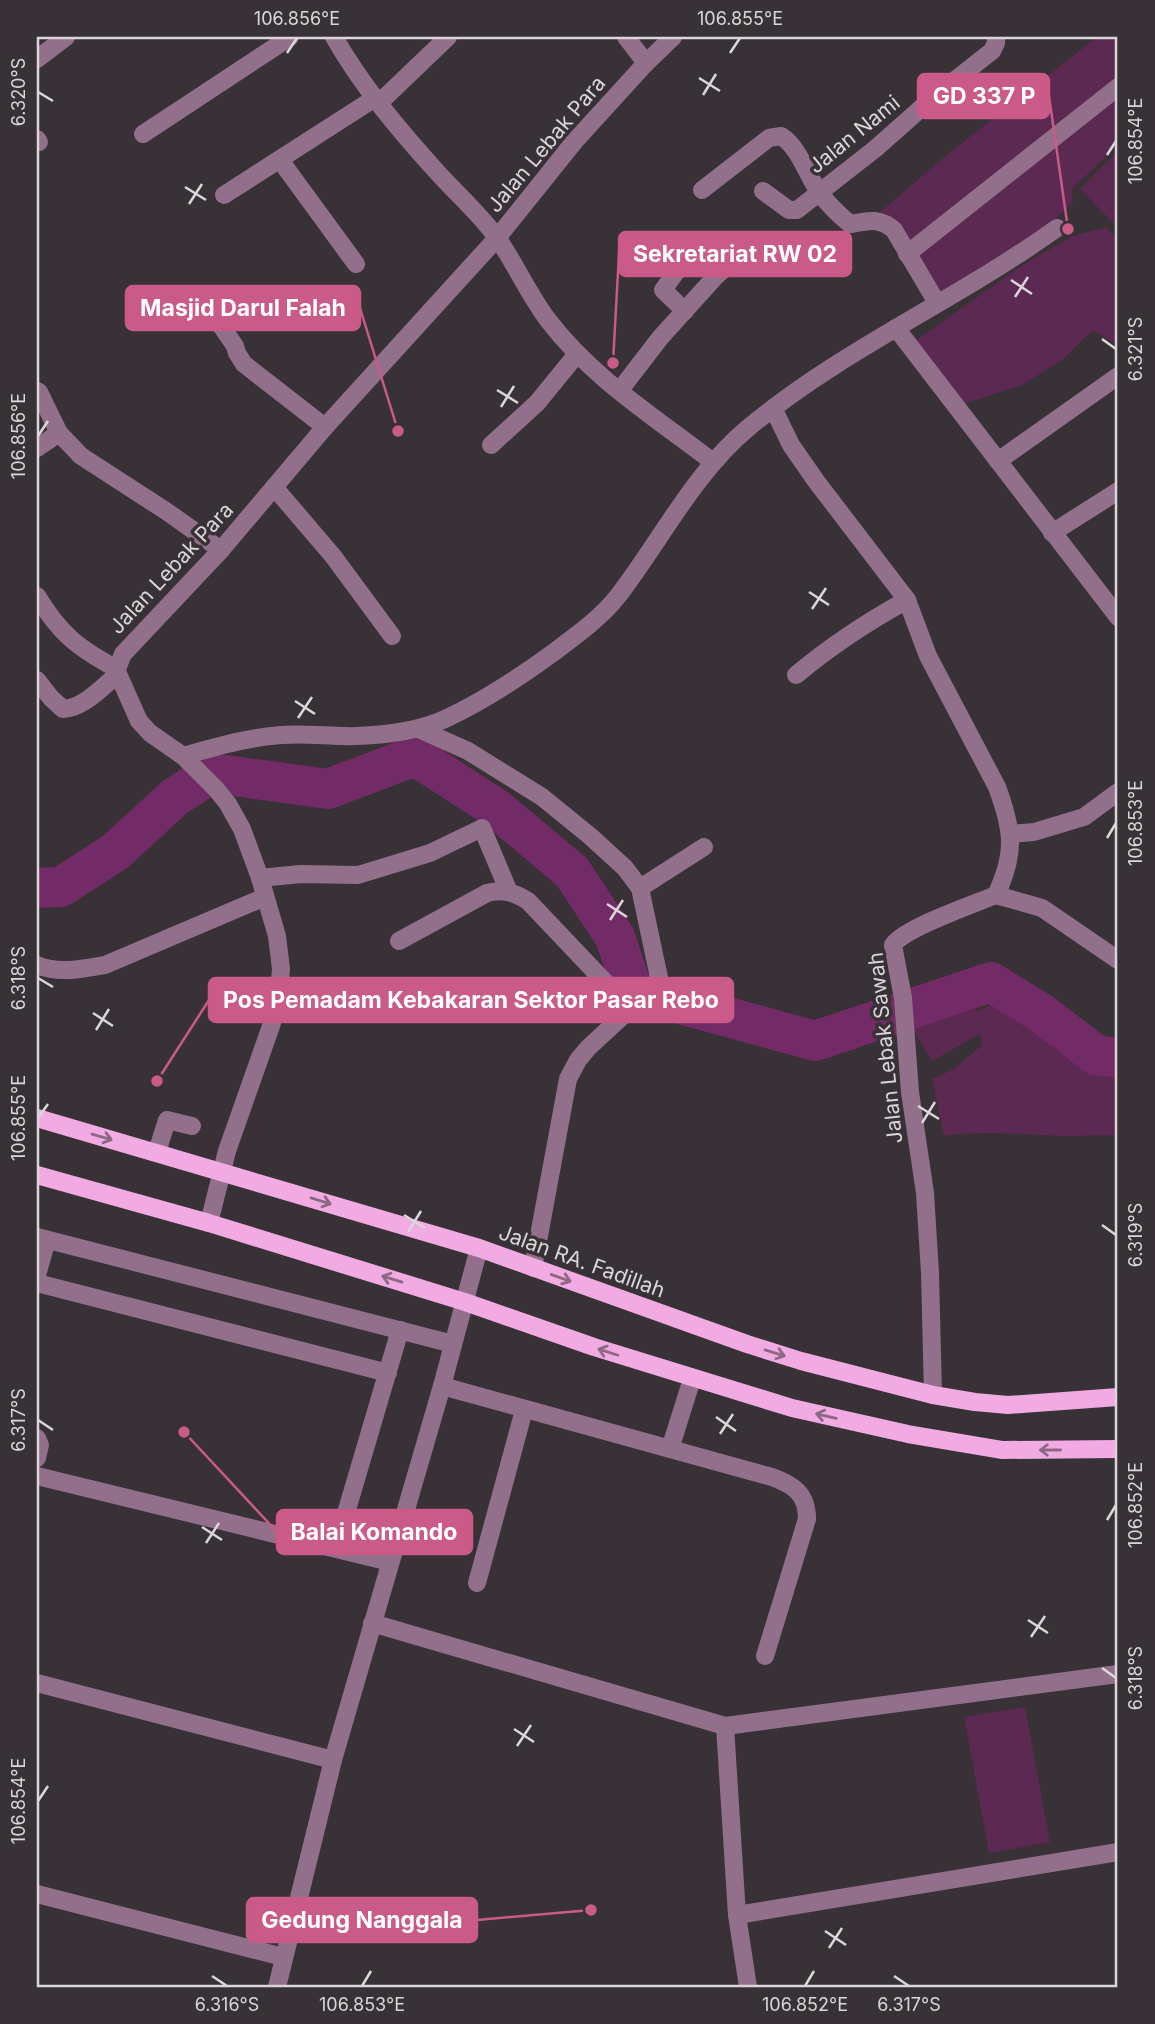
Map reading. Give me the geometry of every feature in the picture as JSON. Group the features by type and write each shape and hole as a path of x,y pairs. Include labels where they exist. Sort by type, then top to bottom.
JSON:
{"main road":[{"name":"Jalan RA. Fadillah","path":"37,1118 479,1248 801,1361 933,1395 975,1402 1008,1405 1118,1397"},
{"path":"37,1175 209,1223 465,1302 692,1379 792,1408 958,1444 1003,1450 1118,1449"}],"street":[{"path":"37,59 66,37"},
{"path":"143,134 290,37"},
{"path":"334,37 402,133 497,238 548,320 577,354 713,462"},
{"path":"224,195 377,101 448,37"},
{"path":"626,37 646,63"},
{"name":"Jalan Lebak Para","path":"37,680 63,709 73,708 95,694 117,671 123,654 221,550 325,428 497,238 574,142 673,37"},
{"name":"Jalan Nami","path":"764,191 793,212 797,210 992,51 996,46 996,37"},
{"path":"907,254 1118,88"},
{"path":"702,190 769,138 785,138 819,192 850,224 876,220 886,223 894,230 937,303"},
{"path":"280,160 356,264"},
{"path":"183,756 284,734 358,736 419,729 446,718 512,682 593,622 616,598 713,462 739,436 798,388 994,270 1056,228"},
{"path":"620,390 660,338 726,266 740,255"},
{"path":"679,268 663,290 685,311"},
{"path":"213,314 244,364 325,428"},
{"path":"896,328 1118,617"},
{"path":"491,445 537,403 577,354"},
{"path":"998,461 1118,376"},
{"path":"37,391 59,433 81,456 221,550"},
{"path":"773,408 792,445 816,481 907,600 928,656 997,787 1005,808 1010,834 1010,855 1007,873 996,895 1042,908 1118,960"},
{"path":"37,448 59,433"},
{"path":"274,487 333,556 392,636"},
{"path":"1052,533 1118,491"},
{"path":"37,596 64,635 117,671 139,721 150,733 183,756 228,804 242,829 277,936 281,969 278,1002 222,1171 209,1223"},
{"path":"796,675 848,634 907,600"},
{"path":"419,729 468,751 542,797 625,868 640,888 661,986"},
{"path":"1010,834 1034,832 1084,817 1118,792"},
{"path":"260,878 301,873 358,875 430,853 482,828 509,892"},
{"path":"640,888 704,847"},
{"path":"399,941 487,893 502,890 516,893 528,901 624,1001 627,1008 626,1013 578,1060 568,1079 533,1268"},
{"name":"Jalan Lebak Sawah","path":"933,1395 928,1226 910,1092 903,998 893,945 896,940 916,929 996,895"},
{"path":"37,965 47,970 82,970 105,965 265,897"},
{"path":"157,1152 167,1120 192,1126"},
{"path":"37,1275 42,1238 453,1344"},
{"path":"277,1987 333,1760 442,1386 479,1248"},
{"path":"37,1283 388,1373"},
{"path":"335,1547 400,1330"},
{"path":"670,1449 692,1379"},
{"path":"442,1386 778,1479 795,1489 805,1501 807,1519 765,1656"},
{"path":"477,1583 524,1410"},
{"path":"37,1438 40,1445 37,1458"},
{"path":"37,1475 390,1562"},
{"path":"372,1623 725,1726 1118,1674"},
{"path":"37,1683 333,1760"},
{"path":"725,1726 737,1915 748,1987"},
{"path":"737,1915 1118,1852"},
{"path":"37,1894 283,1957"}],"shaded area":[{"path":"1097,37 1118,37 1118,145 1071,190 1073,203 1039,233 940,298 879,213 949,153"},
{"path":"1118,151 1118,228 1080,189"},
{"path":"1106,227 1118,240 1118,339 1114,343 1093,330 1062,360 1022,385 964,404 914,342 1018,268 1070,237"},
{"path":"965,993 977,1012 998,1000 1010,1007 1059,1052 1082,1057 1118,1071 1118,1135 989,1133 944,1136 932,1079 954,1069 982,1045 980,1034 932,1061 910,1025"},
{"path":"1025,1707 1050,1842 989,1853 964,1717"}],"waterway":[{"path":"37,888 61,887 115,852 175,797 212,773 328,789 415,756 497,809 572,872 615,937 633,991 815,1041 991,982 1041,1013 1096,1055 1118,1058"}],"place":[{"name":"GD 337 P","path":"1068,229"},
{"name":"Sekretariat RW 02","path":"613,363"},
{"name":"Masjid Darul Falah","path":"398,431"},
{"name":"Pos Pemadam Kebakaran Sektor Pasar Rebo","path":"157,1081"},
{"name":"Balai Komando","path":"184,1432"},
{"name":"Gedung Nanggala","path":"591,1910"}]}
